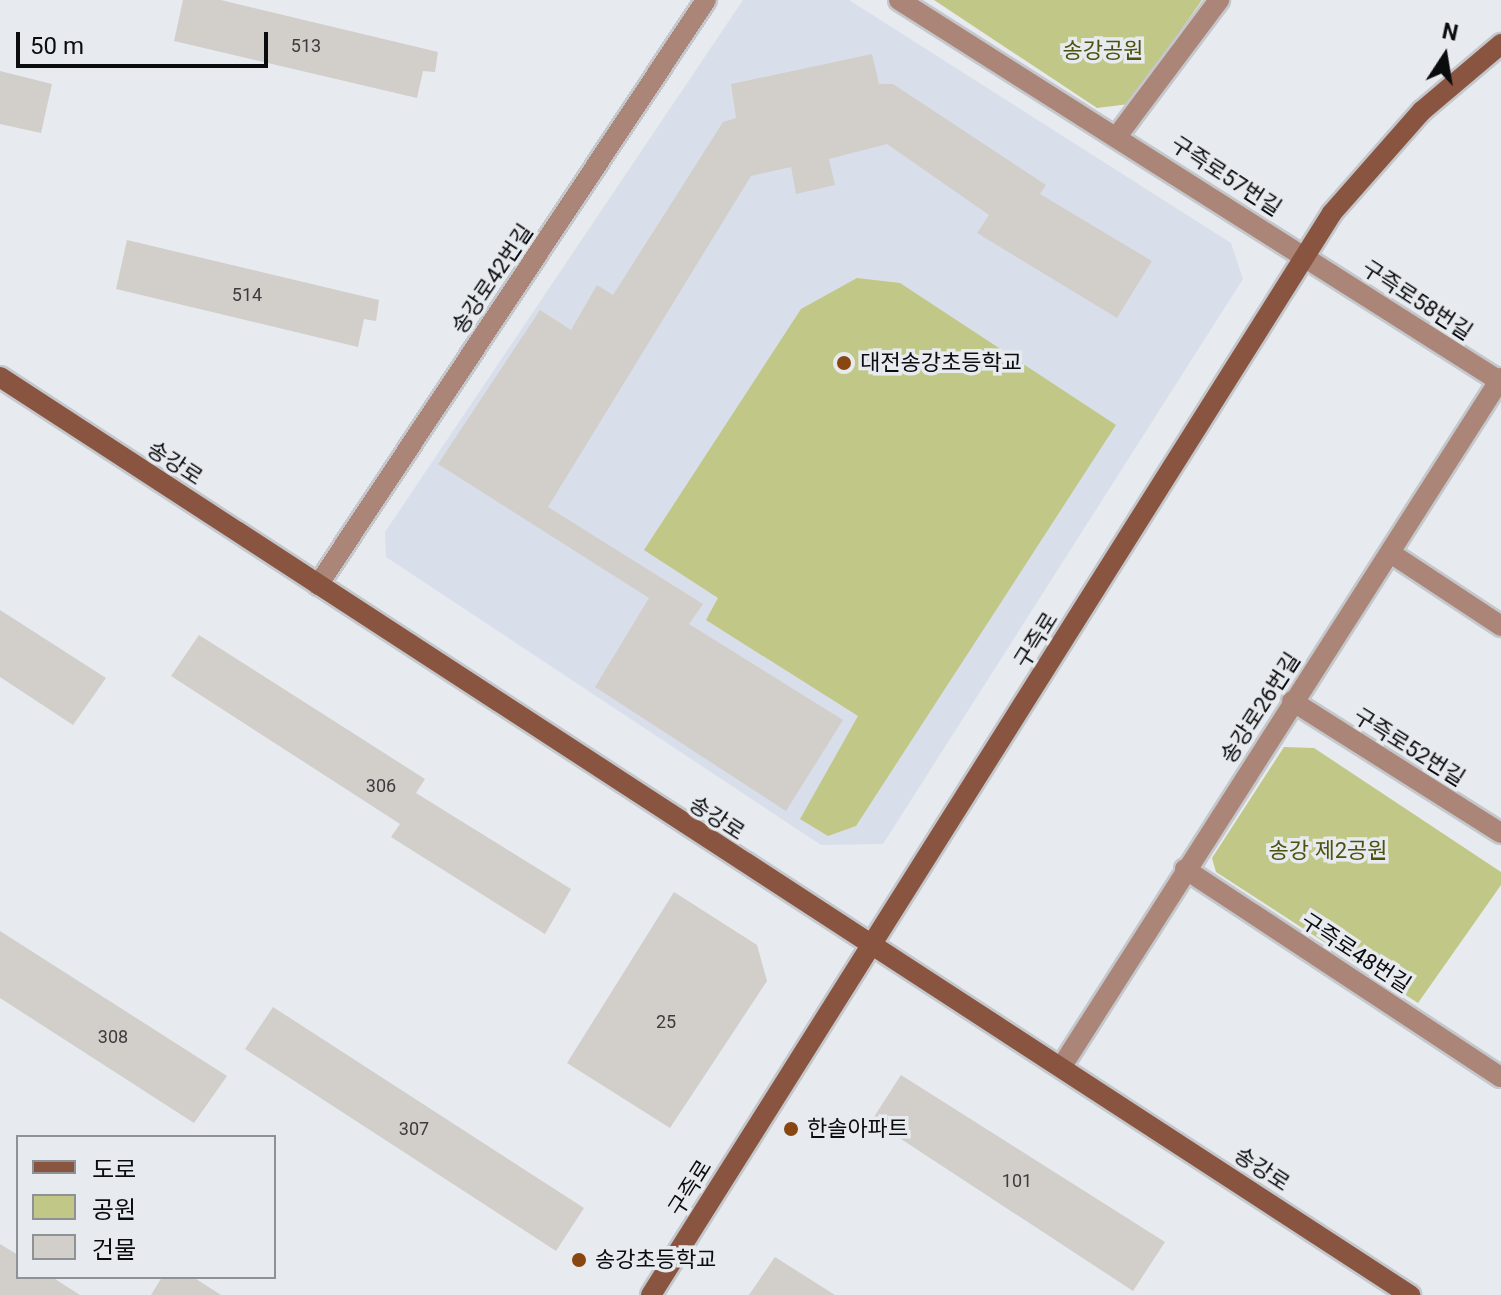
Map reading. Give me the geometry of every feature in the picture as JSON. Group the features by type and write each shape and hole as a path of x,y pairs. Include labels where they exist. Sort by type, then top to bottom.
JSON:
{"main road":[{"name":"구즉로","path":"651,1295 1307,258 1332,213 1422,111 1501,44"},
{"name":"송강로","path":"0,377 870,947 1062,1066 1410,1295"}],"street":[{"name":"송강로42번길","path":"318,585 706,0"},
{"name":"구즉로57번길","path":"899,0 1118,135 1307,258"},
{"path":"1118,135 1219,0"},
{"name":"구즉로58번길","path":"1307,258 1500,380"},
{"name":"송강로26번길","path":"1062,1066 1292,701 1392,554 1500,380"},
{"path":"1392,554 1501,626"},
{"name":"구즉로52번길","path":"1292,701 1501,833"},
{"name":"구즉로48번길","path":"1185,869 1501,1077"}],"shaded area":[{"name":"대전송강초등학교","path":"743,0 849,0 1231,243 1243,279 883,844 821,845 386,557 385,532"}],"green space":[{"name":"송강공원","path":"934,0 1202,0 1129,104 1097,108"},
{"path":"857,278 900,283 1116,425 856,826 828,836 800,819 858,716 706,620 718,598 644,550 801,309"},
{"name":"송강 제2공원","path":"1284,747 1314,748 1501,872 1501,885 1418,1003 1216,872 1212,858"}],"building":[{"path":"183,0 221,0 438,52 435,72 423,71 417,98 174,41"},
{"path":"872,54 879,84 893,84 1046,185 1040,194 1152,261 1117,318 977,233 989,215 887,144 829,159 835,185 796,194 791,167 751,176 548,507 703,604 689,624 843,720 786,811 595,687 649,598 438,464 540,310 571,330 597,285 613,295 723,122 736,118 731,84"},
{"path":"0,71 52,84 41,133 0,124"},
{"path":"127,240 379,300 376,321 364,319 358,347 116,289"},
{"path":"0,610 106,678 73,725 0,677"},
{"path":"199,635 425,779 416,793 571,889 545,934 391,837 400,824 171,676"},
{"path":"674,892 757,945 767,981 670,1128 567,1063"},
{"path":"0,931 227,1076 194,1123 0,998"},
{"path":"273,1007 584,1208 556,1251 245,1049"},
{"path":"901,1075 1165,1242 1133,1291 872,1120"},
{"path":"0,1244 16,1254 16,1279 55,1279 80,1295 0,1295"},
{"path":"775,1257 835,1295 749,1295"},
{"path":"161,1279 196,1279 221,1295 151,1295"}],"place":[{"name":"대전송강초등학교","path":"844,363"},
{"name":"한솔아파트","path":"791,1129"},
{"name":"송강초등학교","path":"579,1260"}]}
